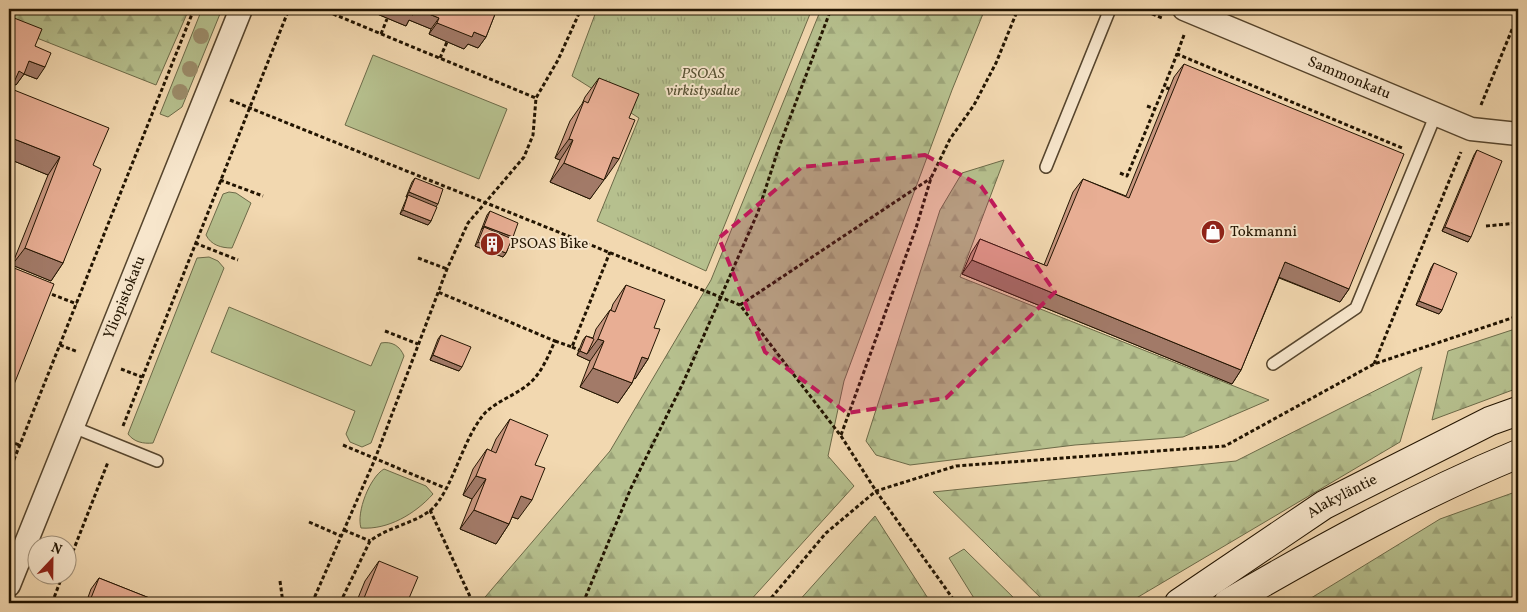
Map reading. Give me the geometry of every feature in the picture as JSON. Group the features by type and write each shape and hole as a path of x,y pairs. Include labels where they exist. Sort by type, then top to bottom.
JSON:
{"main road":[{"name":"Alakyläntie","path":"1179,603 1324,504 1490,421 1518,411"},
{"path":"1228,603 1302,559 1400,506 1518,454"}],"street":[{"name":"Yliopistokatu","path":"9,585 241,9"},
{"name":"Sammonkatu","path":"1185,19 1436,114 1475,119 1518,134"}],"lane":[{"path":"1046,167 1110,9"},
{"path":"1273,364 1356,308 1436,114"},
{"path":"73,427 157,461"}],"path":[{"path":"9,472 194,9"},
{"path":"78,538 289,9"},
{"path":"321,9 536,98"},
{"path":"312,603 375,459 447,269 468,223 524,157 533,135 536,98 558,60 581,9"},
{"path":"583,603 631,488 683,383 758,212 779,147 831,9"},
{"path":"841,436 916,228 930,178 950,139 974,105 996,63 1018,9"},
{"path":"1140,9 1163,19"},
{"path":"1374,364 1518,15"},
{"path":"381,34 388,19"},
{"path":"1120,173 1127,176 1177,54 1185,19"},
{"path":"440,58 447,42"},
{"path":"1177,54 1409,151 1425,143"},
{"path":"1164,87 1170,89"},
{"path":"208,92 740,305 841,436 876,491 956,603"},
{"path":"1147,106 1155,109"},
{"path":"740,305 930,178"},
{"path":"220,180 264,196"},
{"path":"1486,226 1517,224 1518,230"},
{"path":"195,243 238,260"},
{"path":"572,347 610,252"},
{"path":"418,258 447,269"},
{"path":"43,291 76,304"},
{"path":"438,292 586,353"},
{"path":"767,603 826,533 876,491 956,466 1225,446 1374,364 1518,316"},
{"path":"385,331 418,344"},
{"path":"340,603 370,541 378,534 407,523 430,510 445,488 469,436 486,413 532,381 545,362 555,341"},
{"path":"9,441 19,446"},
{"path":"343,445 445,488"},
{"path":"430,510 473,603"},
{"path":"309,522 341,536"},
{"path":"344,530 370,541"},
{"path":"280,581 283,603"},
{"path":"52,603 59,584"}],"highlighted area":[{"path":"925,155 981,186 1055,292 946,398 847,413 765,352 719,238 802,167"}],"green space":[{"path":"9,9 189,9 156,85 9,27"},
{"path":"202,9 222,9 182,107 168,117 160,114"},
{"name":"PSOAS virkistysalue","path":"597,9 812,9 706,271 597,221 639,118 572,76"},
{"path":"821,9 985,9 952,90 844,381 828,456 854,486 748,603 480,603 610,451 711,280"},
{"path":"373,55 507,109 479,179 345,125"},
{"path":"1004,160 960,277 1269,400 1183,437 1075,445 910,465 876,455 866,441 940,210 962,173"},
{"path":"229,192 236,193 251,203 232,248 217,245 206,235 223,194"},
{"path":"209,257 218,261 224,268 153,443 139,442 128,434 197,258"},
{"path":"229,307 371,366 381,343 389,343 398,347 404,356 371,443 362,447 350,442 346,434 355,411 211,352"},
{"path":"1518,328 1518,388 1432,420 1448,351"},
{"path":"1422,367 1400,442 1128,603 1046,603 933,492 1236,461"},
{"path":"384,469 426,486 433,494 418,508 400,519 381,526 361,528 362,504 365,496 374,479"},
{"path":"1518,491 1518,595 1506,603 1303,603 1440,519"},
{"path":"875,516 931,603 797,603"},
{"path":"964,549 1019,603 977,603 949,558"}],"building":[{"path":"399,9 416,9 413,15"},
{"path":"417,9 497,9 486,37 474,32 472,37 437,23 439,18"},
{"path":"9,16 42,29 35,46 51,53 45,67 29,61 24,74 19,71 11,89 9,88"},
{"name":"Tokmanni","path":"1184,64 1404,154 1349,289 1285,262 1241,370 972,260 980,239 1047,266 1083,179 1129,198"},
{"path":"599,78 639,94 629,118 635,120 619,159 613,157 604,180 564,163 573,140 569,139 584,101 588,103"},
{"path":"9,88 109,128 93,165 101,169 63,263 25,248 60,157 9,137"},
{"path":"1477,150 1502,161 1471,237 1445,227"},
{"path":"415,178 443,189 438,204 409,192"},
{"path":"408,195 437,207 431,221 403,210"},
{"name":"PSOAS Bike","path":"490,211 518,223 513,237 484,226"},
{"name":"PSOAS Bike","path":"484,227 512,239 506,253 478,242"},
{"path":"1434,263 1457,273 1442,310 1419,301"},
{"path":"9,266 54,284 9,397"},
{"path":"626,285 665,300 654,328 660,329 648,359 642,357 632,383 593,368 604,341 598,339 610,310 615,312"},
{"path":"441,335 471,347 462,367 433,355"},
{"path":"586,336 594,339 587,354 580,351"},
{"path":"510,419 548,435 535,465 545,468 532,500 521,496 509,524 474,510 486,479 476,476 487,449 496,453"},
{"path":"379,561 418,577 407,603 362,603"},
{"path":"99,578 162,603 89,603"}],"place":[{"name":"Tokmanni","path":"1213,232"},
{"name":"PSOAS Bike","path":"492,244"}]}
